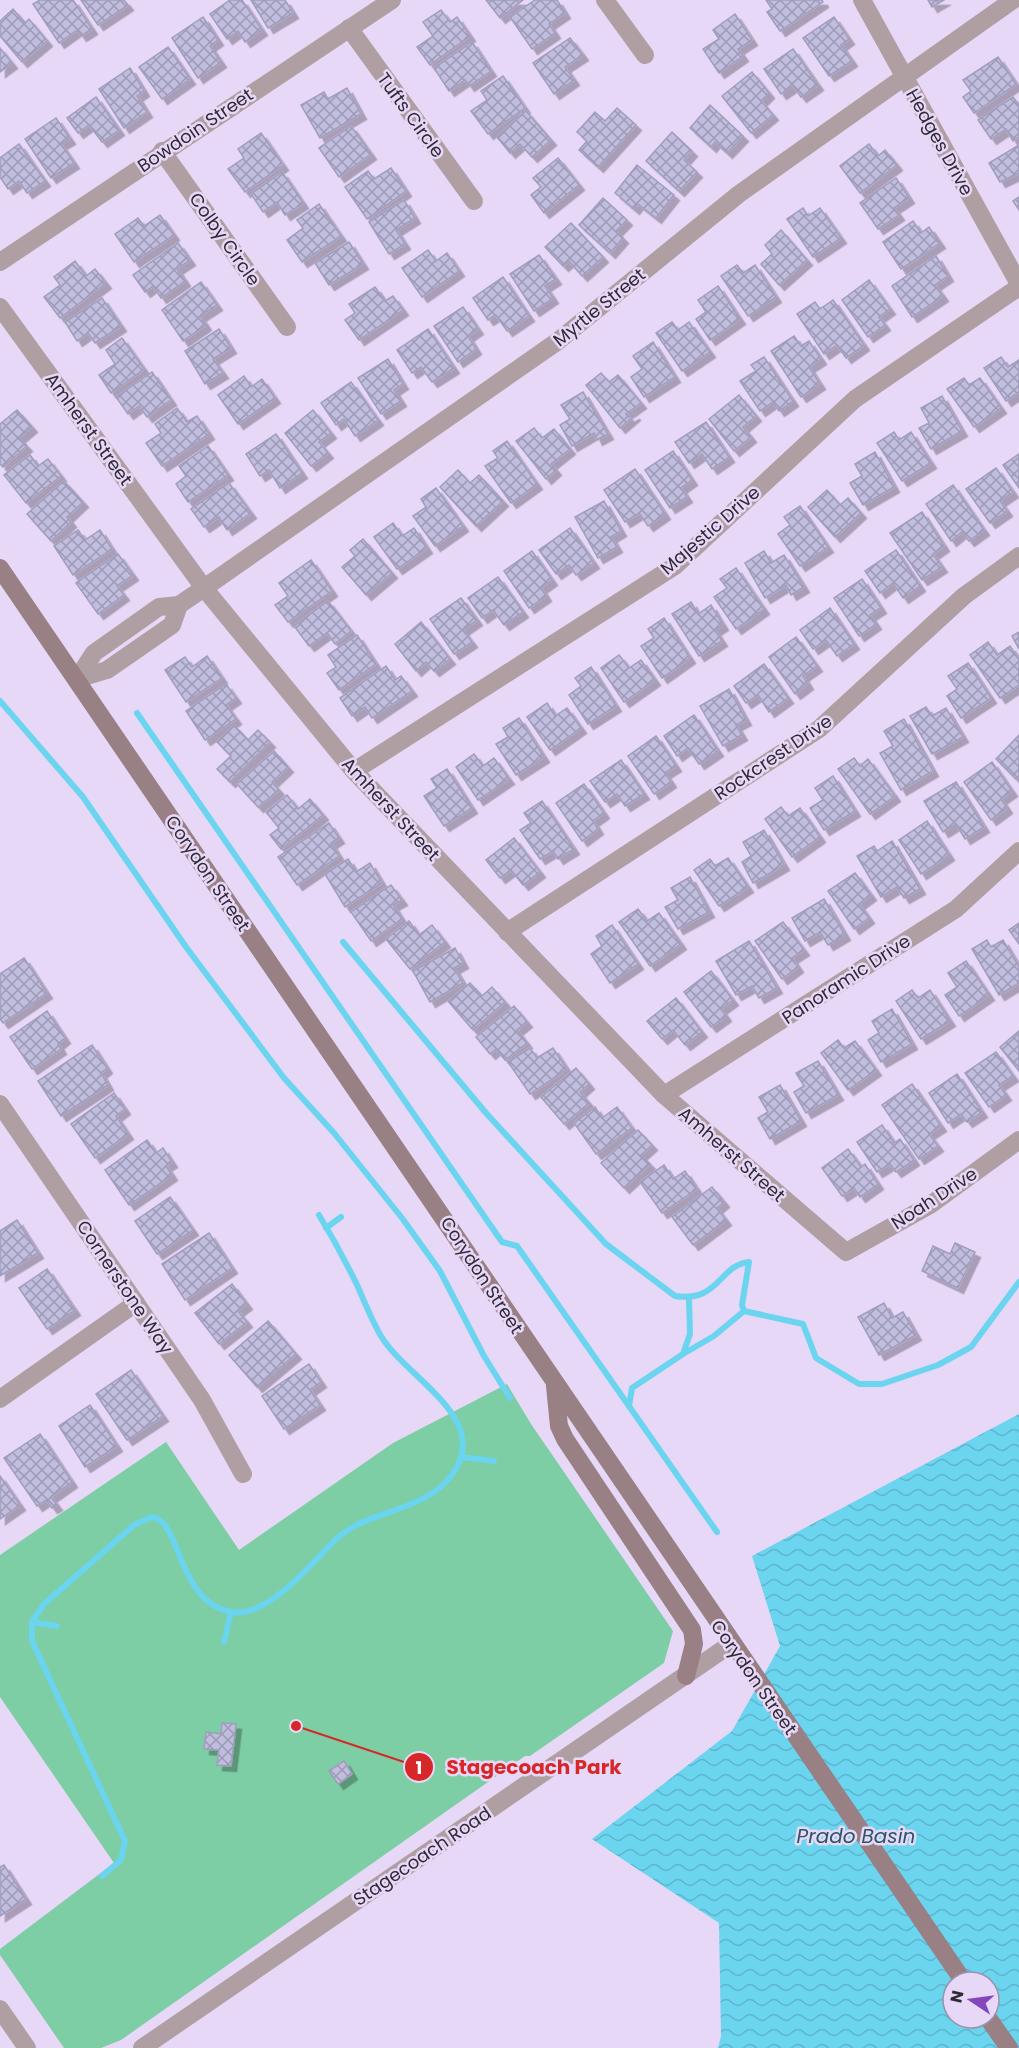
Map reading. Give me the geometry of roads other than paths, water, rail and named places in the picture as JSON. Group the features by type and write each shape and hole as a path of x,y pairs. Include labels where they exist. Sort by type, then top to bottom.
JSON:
{"main road":[{"name":"Corydon Street","path":"0,567 731,1644 956,1970"},
{"path":"555,1384 559,1426 565,1439 692,1630 694,1644 686,1676"},
{"path":"996,2030 1009,2048"}],"street":[{"name":"Bowdoin Street","path":"0,262 162,151 392,0"},
{"path":"605,0 645,55"},
{"name":"Hedges Drive","path":"861,0 1019,285"},
{"name":"Myrtle Street","path":"77,679 106,670 172,625 178,605 558,341 739,194 1013,0"},
{"name":"Tufts Circle","path":"349,28 474,201"},
{"name":"Colby Circle","path":"162,151 287,327"},
{"name":"Majestic Drive","path":"354,771 675,566 855,399 1019,285"},
{"name":"Amherst Street","path":"0,307 204,588 354,771 664,1095 846,1252"},
{"name":"Rockcrest Drive","path":"507,932 819,729 964,596 1019,556"},
{"name":"Panoramic Drive","path":"664,1095 956,909 1019,851"},
{"name":"Cornerstone Way","path":"0,1104 202,1400 243,1474"},
{"name":"Noah Drive","path":"846,1252 930,1205 1019,1140"},
{"path":"0,1399 136,1303"},
{"name":"Stagecoach Road","path":"142,2048 731,1644"},
{"path":"0,2009 27,2048"}],"water":[{"name":"Prado Basin","path":"1019,1414 1019,2048 718,2048 721,2036 719,1923 592,1839 732,1731 780,1646 752,1556"}],"waterway":[{"path":"0,701 83,797 186,947 284,1078 334,1133 402,1218 440,1271 484,1356 510,1398"},
{"path":"137,713 502,1242 517,1246 717,1532"},
{"path":"343,942 486,1113 606,1244 675,1296 690,1297 701,1294 731,1270 749,1262 742,1305 744,1311 803,1324 816,1358 859,1384 882,1384 938,1365 971,1347 1019,1282"},
{"path":"102,1876 121,1860 125,1841 32,1641 32,1622 44,1604 134,1525 152,1517 162,1522 169,1532 190,1579 200,1594 214,1605 232,1612 246,1612 274,1598 288,1587 348,1530 433,1493 445,1483 460,1461 463,1441 457,1422 444,1404 381,1336 349,1268 319,1215"},
{"path":"326,1228 341,1217"},
{"path":"629,1406 632,1388 683,1354 690,1334 689,1298"},
{"path":"683,1354 714,1336 744,1311"},
{"path":"461,1457 494,1461"},
{"path":"224,1642 231,1612"},
{"path":"32,1622 57,1626"}],"place":[{"name":"Stagecoach Park","path":"296,1726"}]}
